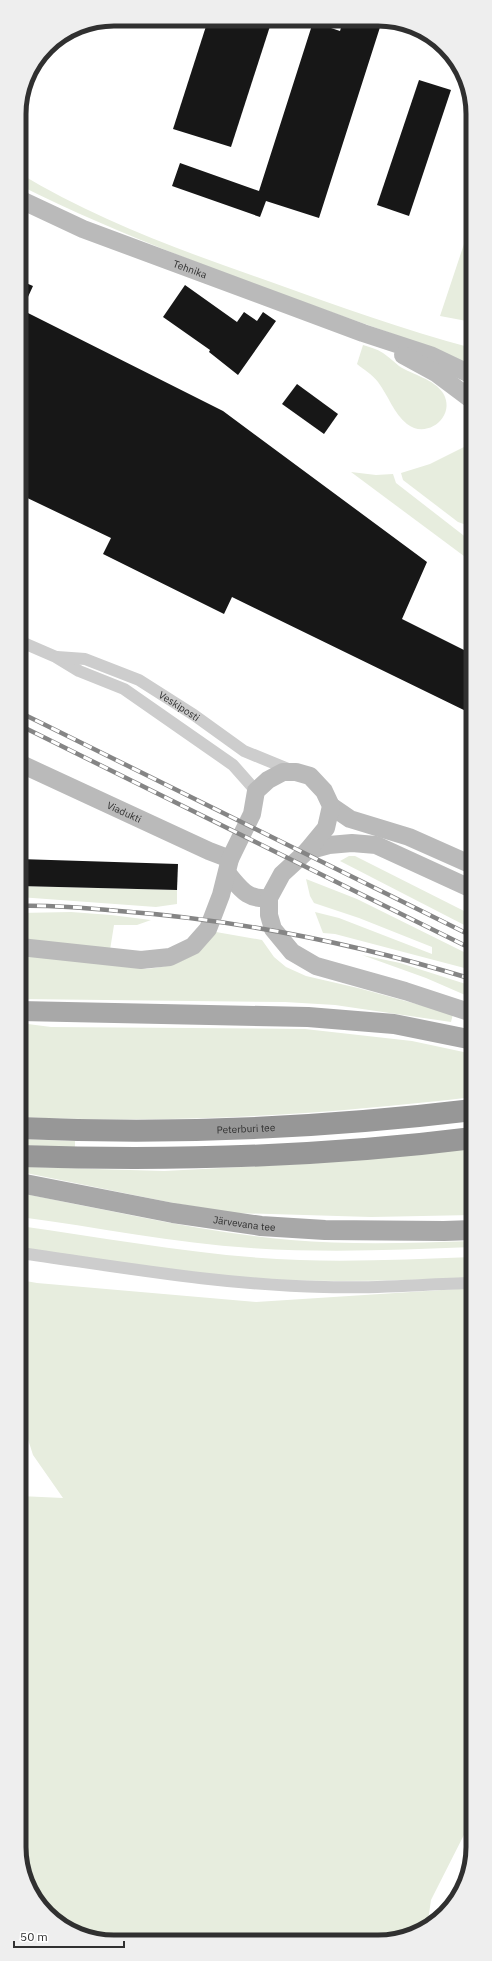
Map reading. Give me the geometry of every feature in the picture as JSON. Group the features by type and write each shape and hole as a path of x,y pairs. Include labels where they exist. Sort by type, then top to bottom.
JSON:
{"highway":[{"name":"Peterburi tee","path":"26,1128 64,1130 214,1130 362,1122 466,1111"},
{"path":"26,1156 221,1158 370,1149 466,1139"}],"main road":[{"path":"26,1011 308,1017 394,1024 466,1039"},
{"name":"Järvevana tee","path":"26,1184 173,1213 261,1226 325,1230 466,1230"}],"street":[{"name":"Tehnika","path":"26,201 83,229 363,333 430,355 466,372"},
{"name":"Tehnika","path":"363,333 436,373 466,396"},
{"name":"Veskiposti","path":"26,644 56,657 79,672 124,689 233,765 256,791"},
{"name":"Veskiposti","path":"56,657 85,659 139,680 194,715 244,751 296,772"},
{"name":"Viadukti","path":"26,766 209,851 229,866"},
{"path":"26,948 140,960 170,957 193,946 208,929 229,866 252,814 256,791 268,780 283,772 296,772 310,776 324,791 331,806 350,819 409,837 466,862"},
{"path":"331,806 326,828 307,851 282,874 269,898 273,929 292,952 316,966 405,991 466,1011"},
{"path":"307,851 330,845 352,843 376,845 466,886"},
{"path":"229,866 241,889 250,896 258,899 269,898"},
{"path":"26,1254 230,1281 324,1287 466,1282"}],"green space":[{"path":"26,177 111,221 174,247 371,317 466,346 466,362 435,349 173,253 70,209 26,188"},
{"path":"466,238 466,321 440,316"},
{"path":"363,345 381,352 399,366 429,381 439,388 443,393 446,402 446,410 438,423 423,429 415,428 402,420 376,379 357,364"},
{"path":"466,446 466,525 458,522 403,480 401,473 430,464"},
{"path":"351,472 376,475 393,474 396,483 466,537 466,558"},
{"path":"349,856 355,856 466,912 466,926 340,861"},
{"path":"306,879 357,899 466,953 466,968 335,934 323,933 315,912 339,918 432,954 432,947 359,918 314,903 310,896"},
{"path":"26,886 177,890 177,904 156,907 26,898"},
{"path":"71,912 151,920 137,925 114,925 110,950 26,942 26,913"},
{"path":"216,932 262,940 274,957 286,967 306,976 358,988 453,1014 451,1022 335,1005 285,1002 26,999 26,954 147,969 158,968 186,959 209,941"},
{"path":"362,955 400,963 466,984 466,995 426,978"},
{"path":"26,1024 51,1027 305,1029 412,1041 466,1053 466,1098 360,1109 303,1113 190,1118 77,1119 26,1117"},
{"path":"26,1139 75,1141 75,1148 26,1145"},
{"path":"466,1148 466,1215 371,1217 234,1213 173,1203 26,1173 26,1167 164,1171 318,1163"},
{"path":"26,1194 223,1232 314,1242 404,1243 466,1241 466,1247 334,1251 279,1250 222,1246 26,1218"},
{"path":"26,1227 160,1247 265,1258 343,1261 466,1257 466,1278 316,1281 233,1277 141,1266 26,1249"},
{"path":"26,1281 256,1302 466,1288 466,1831 431,1900 428,1919 406,1930 378,1935 114,1935 91,1932 80,1928 65,1920 48,1905 33,1881 29,1870 26,1847 26,1496 63,1498 33,1455 26,1433"}],"building":[{"path":"206,26 270,26 231,147 173,129"},
{"path":"312,26 325,26 340,31 342,26 380,26 319,218 266,201 260,217 172,186 180,163 259,191"},
{"path":"419,80 451,90 409,216 377,205"},
{"path":"26,283 33,286 26,301"},
{"path":"185,285 237,322 244,312 257,321 263,312 276,321 238,375 209,352 210,350 163,317"},
{"path":"26,312 223,411 427,562 402,619 466,651 466,711 232,597 224,614 103,554 111,538 26,497"},
{"path":"297,384 338,414 324,434 282,404"},
{"path":"26,859 178,864 177,890 26,886"}],"railway":[{"path":"26,715 466,933"},
{"path":"26,728 466,946"},
{"path":"26,906 69,907 164,915 254,927 342,944 429,966 466,977"}]}
